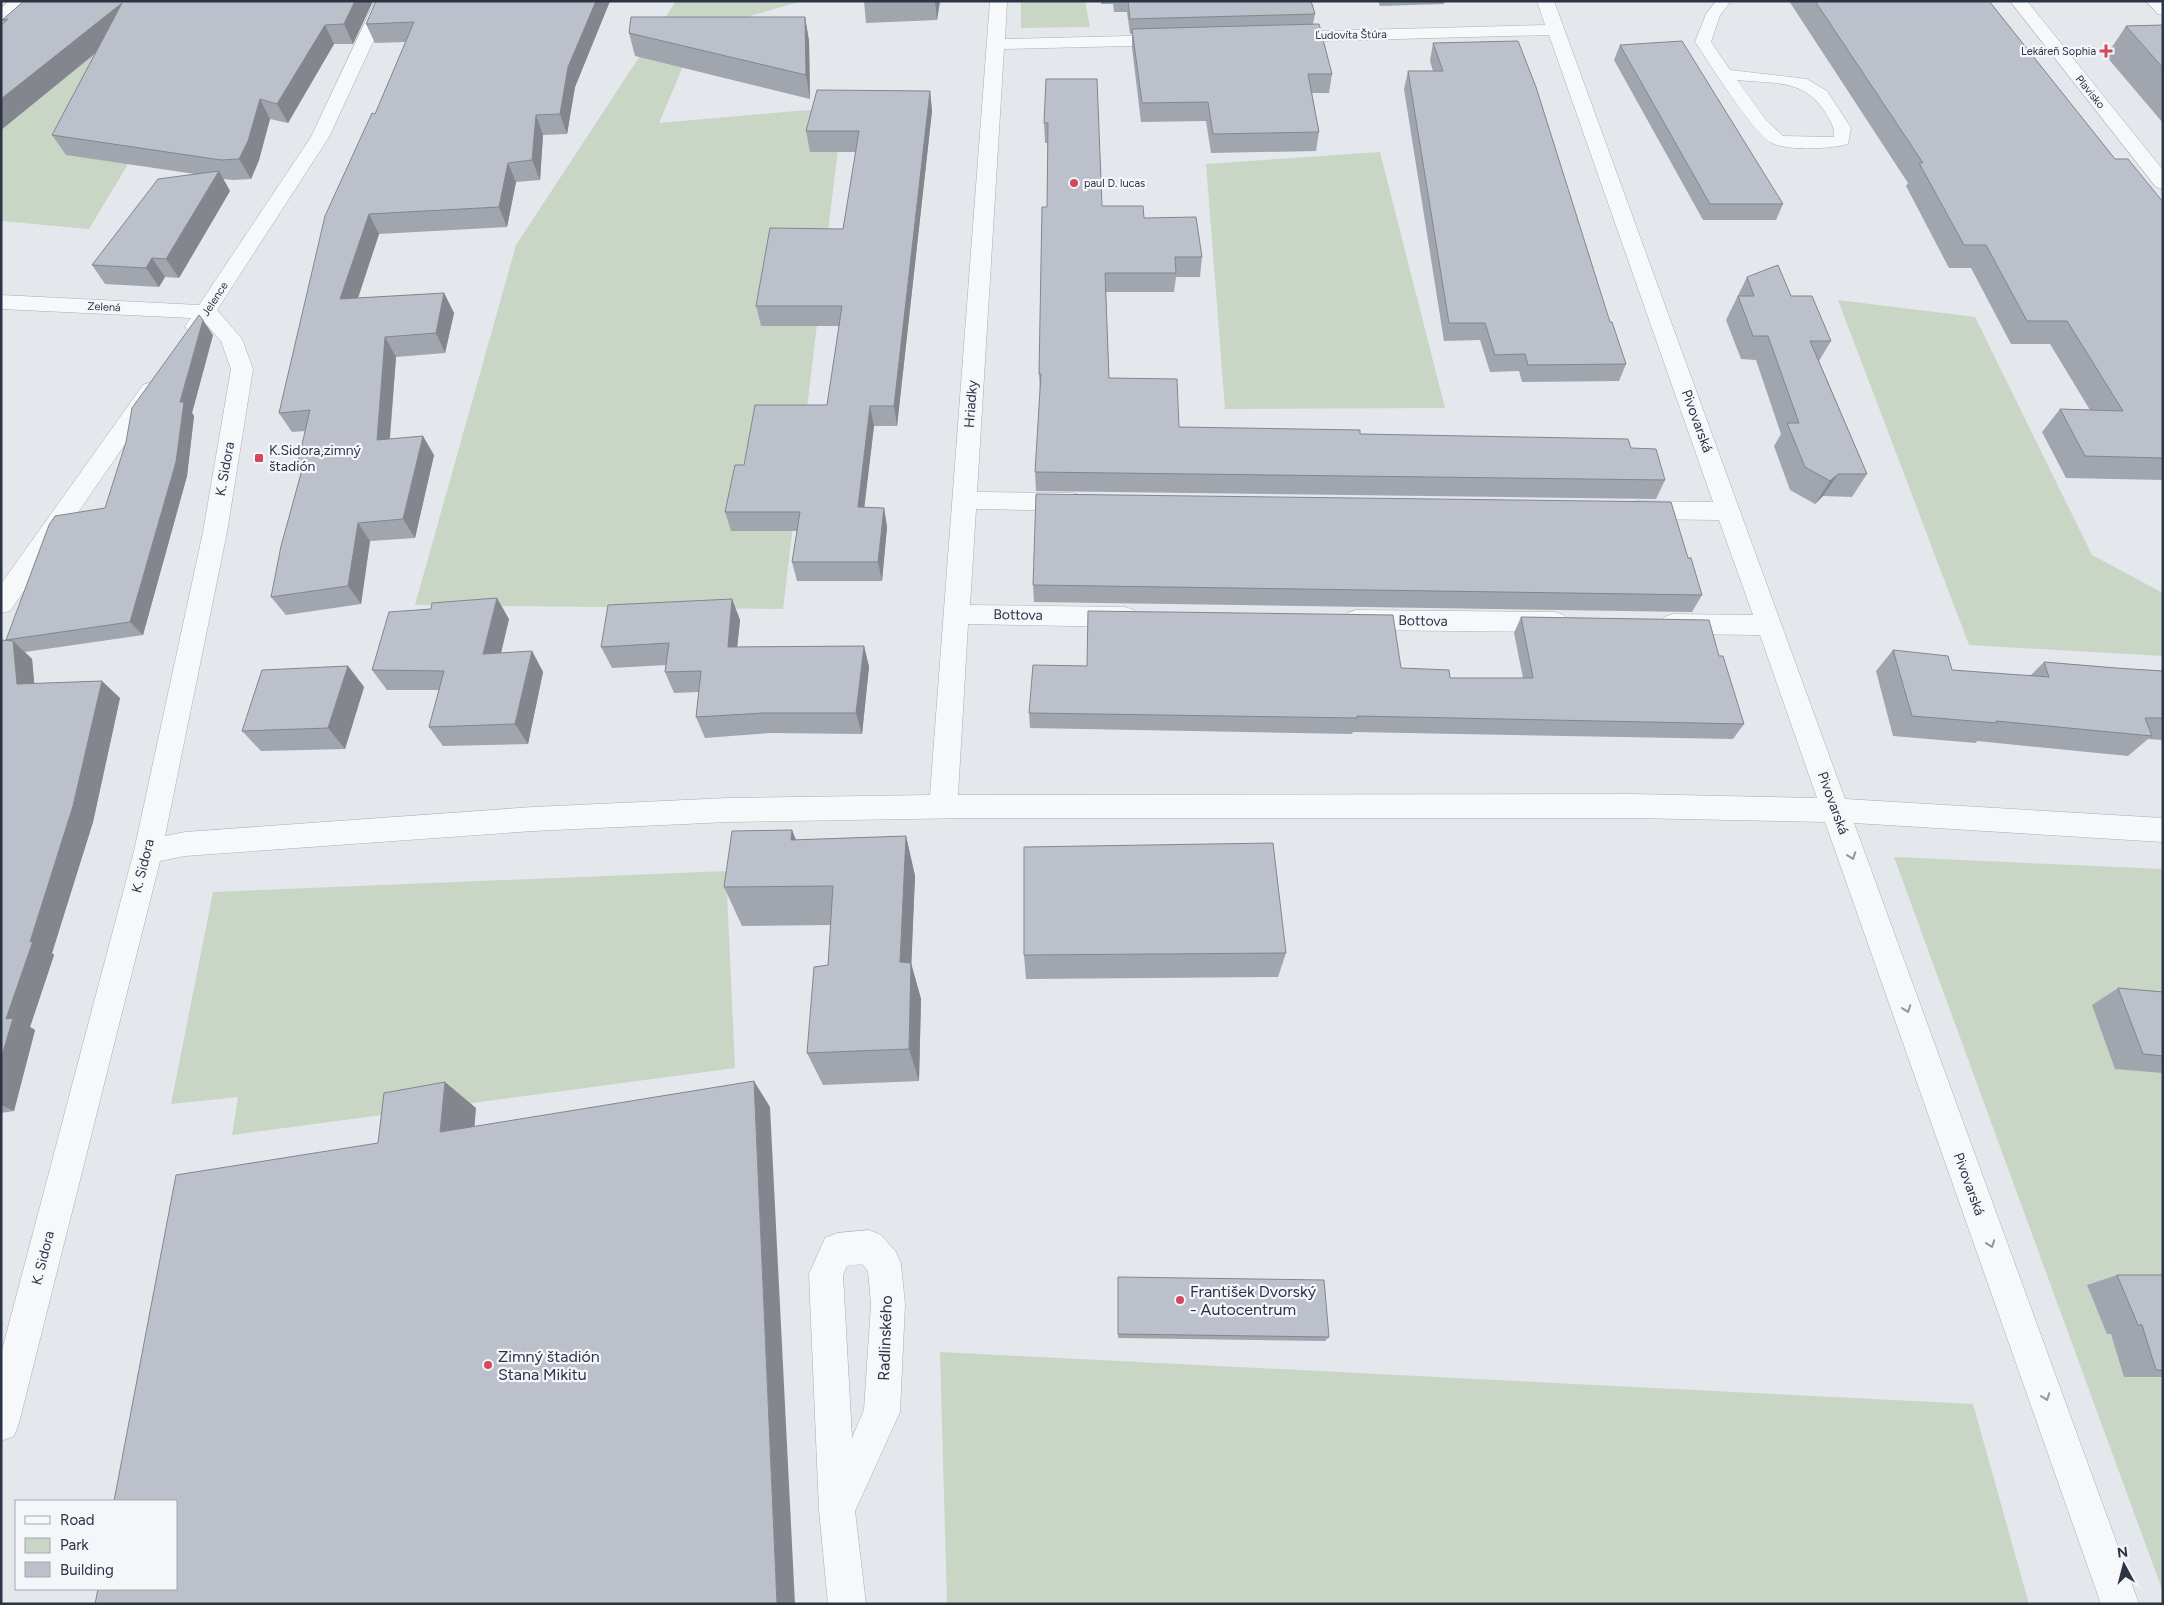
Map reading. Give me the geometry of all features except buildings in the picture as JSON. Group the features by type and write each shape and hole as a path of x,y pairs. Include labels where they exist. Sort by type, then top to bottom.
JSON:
{"street":[{"path":"1,17 19,1"},
{"name":"Jelence","path":"185,343 320,137 384,1"},
{"name":"Hriadky","path":"943,806 998,1"},
{"name":"Pivovarská","path":"1545,1 2120,1604"},
{"name":"Plavisko","path":"2018,1 2163,183"},
{"name":"Ľudovíta Štúra","path":"1266,37 1555,30"},
{"path":"996,44 1186,40"},
{"name":"Zelená","path":"1,302 207,312"},
{"name":"K. Sidora","path":"1,1424 148,851 215,532 242,369 231,340 207,312"},
{"path":"1,604 163,374"},
{"path":"964,500 1094,502"},
{"path":"1610,510 1729,511"},
{"name":"Bottova","path":"956,614 1145,617"},
{"name":"Bottova","path":"1333,619 1581,623"},
{"path":"1650,624 1769,625"},
{"path":"148,851 185,844 533,819 728,810 943,806 1632,806 1835,810 2163,830"},
{"name":"Radlinského","path":"837,1510 882,1412 888,1304 884,1264 869,1247 837,1250 826,1274 837,1510 847,1604"}],"lane":[{"path":"1724,1 1713,14 1702,42 1764,127 1778,139 1815,142 1842,141 1842,128 1821,94 1801,82 1726,74"},
{"path":"2153,1 2163,11"}],"green space":[{"path":"133,1 226,1 89,229 1,221 1,123"},
{"path":"676,1 802,1 698,31 659,123 843,107 783,609 415,605 516,245"},
{"path":"1021,1 1085,1 1090,27 1021,28"},
{"path":"1380,152 1445,408 1225,409 1206,164"},
{"path":"1838,300 1975,317 2092,555 2163,593 2163,656 1969,645"},
{"path":"1894,857 2163,869 2163,1592"},
{"path":"726,871 735,1068 232,1135 238,1097 171,1104 213,892"},
{"path":"940,1352 1973,1404 2029,1604 947,1604"}],"place":[{"name":"Lekáreň Sophia","path":"2106,51"},
{"name":"paul D. lucas","path":"1074,183"},
{"name":"K.Sidora,zimný štadión","path":"259,458"},
{"name":"František Dvorský - Autocentrum","path":"1180,1300"},
{"name":"Zimný štadión Stana Mikitu","path":"488,1365"}]}
